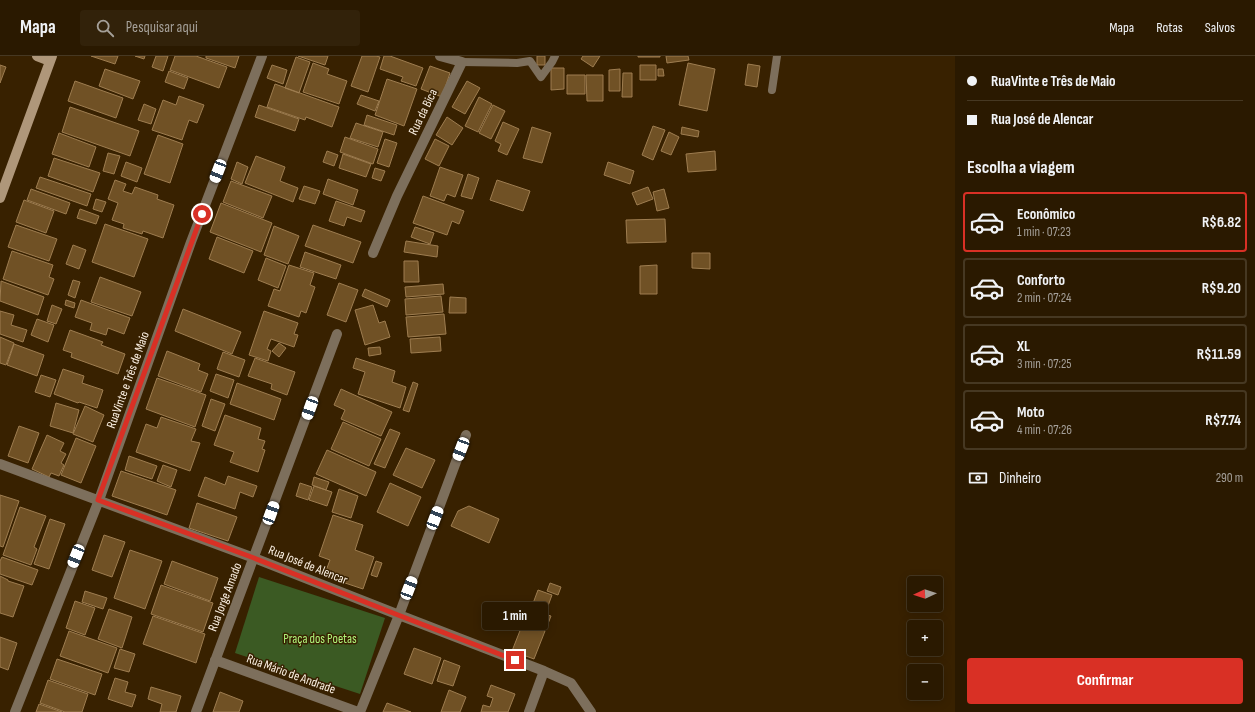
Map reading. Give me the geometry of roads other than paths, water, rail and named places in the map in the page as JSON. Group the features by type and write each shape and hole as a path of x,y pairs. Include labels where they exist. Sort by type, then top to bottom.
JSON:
{"main road":[{"path":"0,198 51,59 38,56"}],"street":[{"name":"RuaVinte e Três de Maio","path":"16,712 98,500 188,250 262,56"},
{"path":"440,56 462,62"},
{"name":"Rua da Bica","path":"373,253 397,196 462,62"},
{"name":"Rua Jorge Amado","path":"196,712 337,334"},
{"path":"359,712 398,615 466,435"},
{"name":"Rua José de Alencar","path":"0,464 254,558 544,671 571,683 591,712"},
{"name":"Rua Mário de Andrade","path":"215,660 359,712"},
{"path":"529,712 544,671"}],"lane":[{"path":"462,62 517,63 530,61 541,77 555,56"},
{"path":"772,90 777,56"}],"park label":[{"name":"Praça dos Poetas","path":"320,639"}]}
